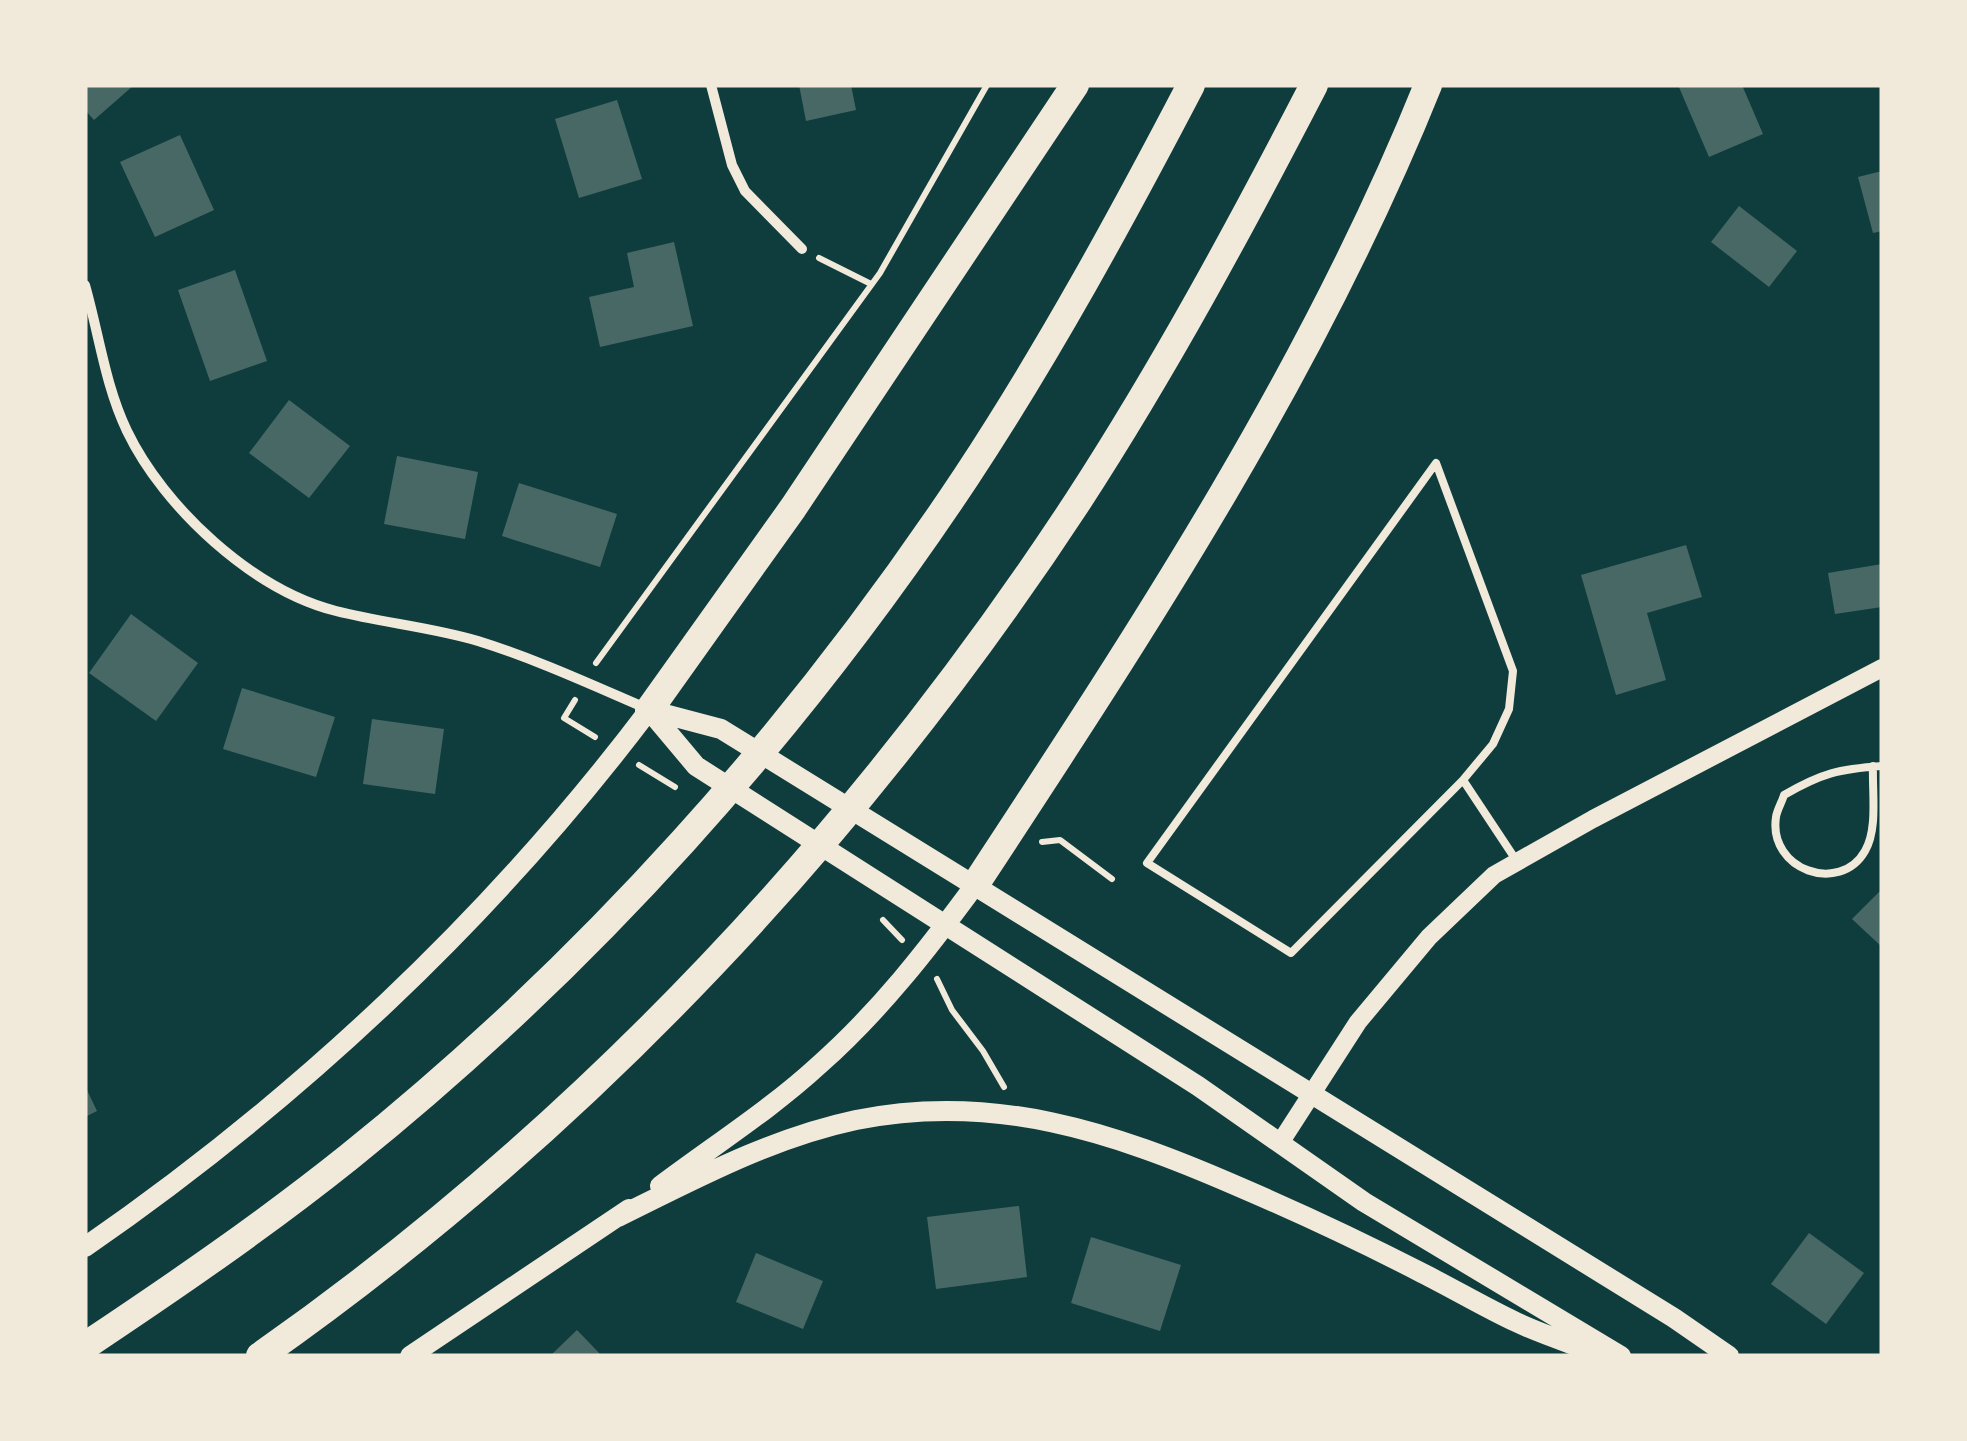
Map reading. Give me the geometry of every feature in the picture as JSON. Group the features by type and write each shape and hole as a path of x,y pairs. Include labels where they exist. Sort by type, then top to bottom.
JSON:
{"highway":[{"path":"650,710 792,508 1075,85"},
{"path":"85,1346 242,1239 402,1112 546,983 689,834 832,662 964,480 1078,297 1191,85"},
{"path":"260,1356 404,1247 588,1088 702,976 869,787 969,657 1078,500 1224,254 1314,85"},
{"path":"974,885 1153,611 1250,448 1332,295 1428,85"}],"main road":[{"path":"650,710 721,729 1674,1318 1729,1356"},
{"path":"650,710 696,766 1198,1086 1364,1202 1620,1356"},
{"path":"85,1248 222,1148 369,1019 551,832 650,710"},
{"path":"410,1356 618,1217 818,1066 872,1014 974,885"},
{"path":"618,1217 728,1162 824,1128 918,1112 1016,1115 1078,1126 1148,1148 1344,1234 1517,1323 1603,1356"}],"street":[{"path":"711,85 732,165 745,192 802,249"},
{"path":"85,285 107,378 128,433 171,497 229,553 308,602 348,614 448,632 537,662 650,710"},
{"path":"1280,1143 1358,1022 1429,937 1475,891 1516,860 1882,668"}],"lane":[{"path":"1436,463 1512,672 1510,708 1493,744 1463,780 1291,954 1147,863 1436,463"},
{"path":"1878,766 1870,837 1864,854 1851,866 1829,873 1806,871 1788,860 1778,838 1776,818 1784,796 1837,769 1878,766"},
{"path":"1463,780 1516,860"}],"path":[{"path":"601,655 872,284 987,85"},
{"path":"802,249 872,284"},
{"path":"1028,850 1041,842 1060,840 1112,879"},
{"path":"942,985 952,1010 994,1067 1007,1094"}],"building":[{"path":"85,85 134,85 94,120 85,110"},
{"path":"799,85 851,85 856,110 806,121"},
{"path":"1678,85 1742,85 1763,134 1709,157"},
{"path":"617,100 642,179 579,198 555,119"},
{"path":"180,135 214,210 155,237 120,162"},
{"path":"1882,171 1882,231 1873,233 1858,177"},
{"path":"1739,206 1797,251 1769,287 1711,242"},
{"path":"674,242 693,326 600,347 589,297 634,287 627,253"},
{"path":"235,270 267,361 210,381 178,290"},
{"path":"289,400 350,446 309,498 249,453"},
{"path":"397,456 478,472 465,539 384,524"},
{"path":"519,483 617,514 600,567 502,536"},
{"path":"1686,545 1702,597 1647,613 1666,680 1616,695 1581,575"},
{"path":"1882,564 1882,607 1835,614 1828,573"},
{"path":"131,614 198,663 156,721 89,673"},
{"path":"242,688 335,717 316,777 223,749"},
{"path":"372,719 444,729 435,794 363,784"},
{"path":"1882,889 1882,947 1852,919"},
{"path":"85,1086 97,1111 85,1117"},
{"path":"1019,1206 1027,1277 936,1289 927,1217"},
{"path":"1809,1233 1864,1273 1826,1324 1771,1284"},
{"path":"1091,1237 1181,1265 1160,1331 1071,1303"},
{"path":"756,1253 823,1281 803,1329 736,1302"},
{"path":"577,1330 602,1356 550,1356"}]}
